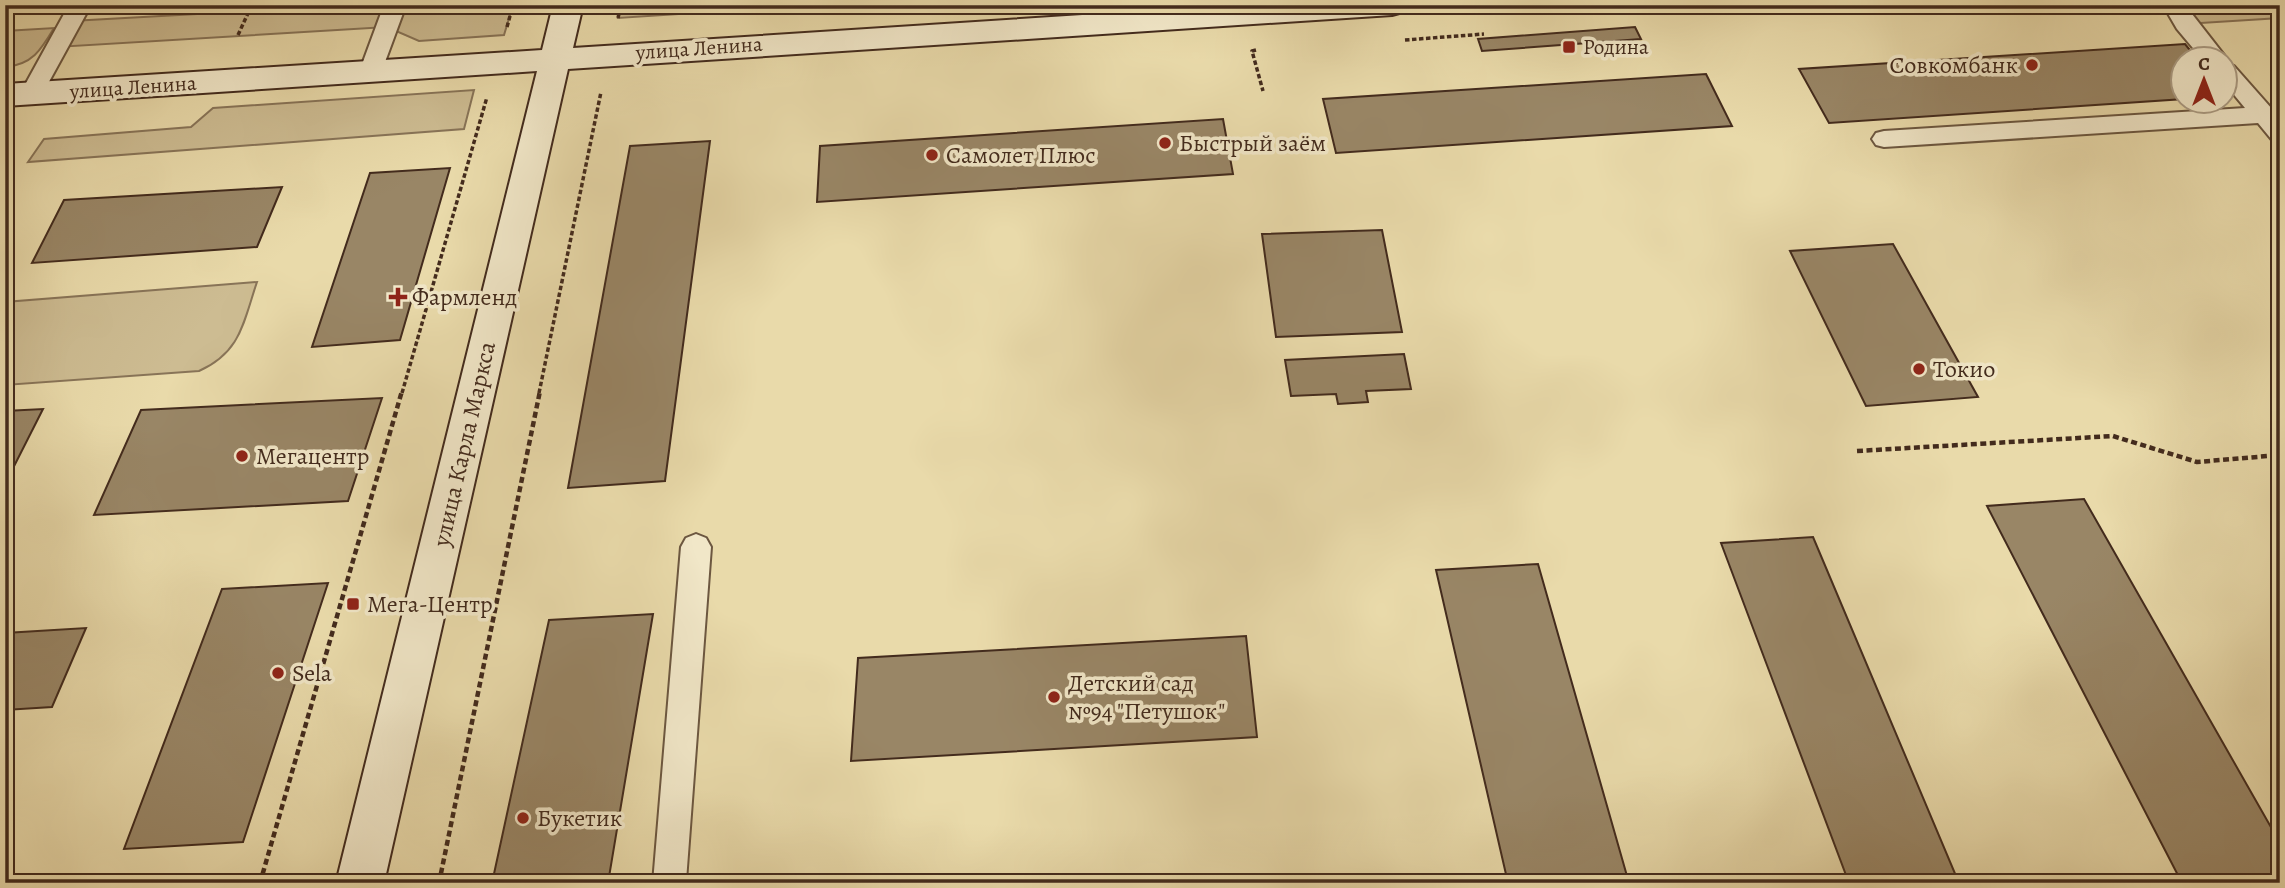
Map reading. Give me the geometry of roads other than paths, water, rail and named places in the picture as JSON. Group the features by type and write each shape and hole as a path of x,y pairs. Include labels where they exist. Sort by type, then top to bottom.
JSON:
{"main road":[{"name":"улица Карла Маркса","path":"360,883 568,5"},
{"name":"улица Ленина","path":"18,94 555,57 1392,5"}],"lane":[{"path":"18,94 80,5"},
{"path":"371,70 395,5"},
{"path":"2174,5 2185,24 2204,46"},
{"path":"2240,88 2280,134"},
{"path":"1884,139 2264,115"},
{"path":"669,881 696,547"}],"place":[{"name":"Родина","path":"1569,47"},
{"name":"Совкомбанк","path":"2032,65"},
{"name":"Быстрый заём","path":"1165,143"},
{"name":"Самолет Плюс","path":"932,155"},
{"name":"Фармленд","path":"398,297"},
{"name":"Токио","path":"1919,369"},
{"name":"Мегацентр","path":"242,456"},
{"name":"Мега-Центр","path":"353,604"},
{"name":"Sela","path":"278,673"},
{"name":"Детский сад №94 \"Петушок\"","path":"1054,697"},
{"name":"Букетик","path":"523,818"}]}
